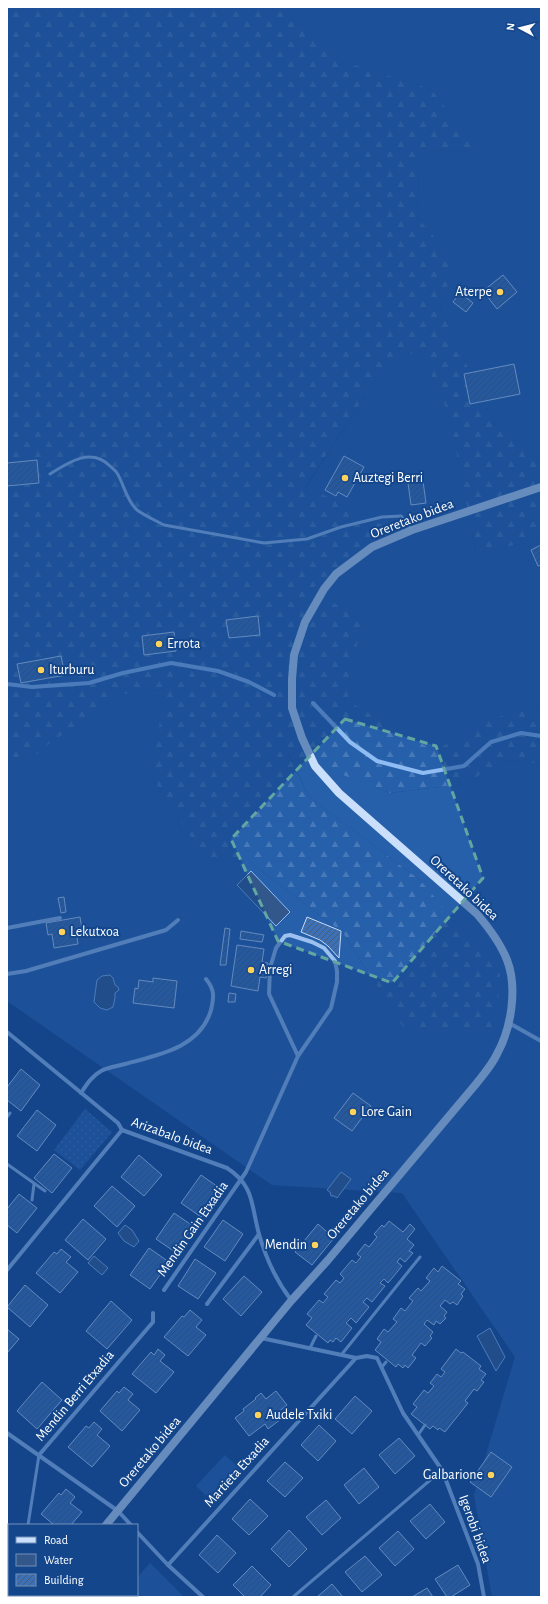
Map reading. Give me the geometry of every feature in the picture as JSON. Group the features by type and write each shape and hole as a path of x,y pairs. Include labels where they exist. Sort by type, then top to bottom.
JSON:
{"main road":[{"name":"Oreretako bidea","path":"107,1524 291,1301 328,1260 476,1084 497,1056 504,1041 509,1023 512,1000 511,977 508,961 491,930 477,914 339,793 316,766 302,738 292,708 292,679 294,655 305,622 324,589 336,574 372,547 412,530 541,487"}],"street":[{"path":"7,928 60,918"},
{"path":"7,974 26,971 166,930 178,920"},
{"path":"240,1180 246,1172 298,1056 331,1008 337,982 335,961 324,948 312,942 290,935 285,936 276,948 270,968 269,994 298,1056"},
{"path":"81,1093 90,1079 102,1070 165,1053 181,1046 192,1038 204,1024 210,1013 214,996 212,986 206,979"},
{"path":"509,1023 541,1041"},
{"name":"Arizabalo bidea","path":"7,1032 118,1123 122,1130 226,1168 235,1174 250,1194 259,1234 270,1267 291,1301"},
{"path":"7,1270 122,1130"},
{"name":"Mendin Gain Etxadia","path":"164,1290 240,1180"},
{"path":"207,1304 259,1234"},
{"name":"Mendin Berri Etxadia","path":"39,1455 152,1322 153,1313"},
{"path":"261,1338 356,1358 367,1356 377,1358 382,1367"},
{"name":"Martieta Etxadia","path":"168,1565 356,1358"},
{"name":"Igerobi bidea","path":"382,1367 403,1414 442,1470 478,1564 484,1597"},
{"path":"7,1433 118,1511 130,1524"},
{"path":"138,1533 168,1565 203,1597"}],"lane":[{"path":"50,474 72,461 88,456 104,460 116,472 124,491 136,509 150,518 164,525 264,543 307,539 341,527 382,517 401,516 412,530"},
{"path":"7,1117 10,1113"},
{"path":"7,1164 45,1191"},
{"path":"32,1200 34,1184"},
{"path":"342,1354 420,1257"},
{"path":"310,1348 316,1336"},
{"path":"382,1367 386,1362"},
{"path":"418,1435 425,1425"},
{"name":"Mendin Berri Etxadia","path":"28,1524 39,1455"},
{"path":"293,1597 442,1470"}],"highlighted area":[{"path":"345,719 436,746 483,878 392,983 278,941 231,839"}],"green space":[{"path":"7,7 279,7 343,61 431,89 479,150 420,151 417,217 456,261 440,308 496,426 533,455 541,465 541,540 476,553 449,415 419,348 375,381 306,486 386,527 312,589 361,620 348,701 435,751 480,724 528,706 541,710 541,764 506,760 464,784 390,793 288,754 309,797 420,880 500,974 496,1032 403,1027 343,933 250,862 206,860 151,777 165,689 119,695 49,744 7,778"},
{"path":"279,7 541,7 541,465 533,455 496,426 440,308 456,261 417,217 420,151 478,150 431,89 343,61"},
{"path":"419,348 449,415 476,553 541,540 541,710 528,706 435,751 347,701 361,620 311,589 306,487 375,381"},
{"path":"166,689 151,777 206,860 250,862 343,933 403,1027 420,880 309,797 288,753 390,793 464,784 506,760 541,764 541,1597 492,1597 474,1495 515,1357 402,1193 272,1185 7,1001 7,778 48,744 119,695"},
{"path":"85,1109 112,1132 80,1170 54,1150"},
{"path":"225,1455 242,1471 213,1502 196,1486"},
{"path":"150,1563 184,1597 121,1597 138,1596 138,1577"}],"water":[{"path":"251,871 290,912 276,926 237,885"},
{"path":"110,975 119,990 115,993 113,1007 107,1010 100,1008 94,1002 97,980 102,976"},
{"path":"341,1172 351,1179 337,1198 331,1196 330,1192 327,1190"},
{"path":"125,1225 132,1230 139,1241 134,1247 124,1241 118,1233"},
{"path":"94,1256 108,1268 102,1275 88,1263"},
{"path":"490,1328 505,1357 496,1371 477,1336"}],"building":[{"name":"Aterpe","path":"503,275 517,292 497,309 483,291"},
{"path":"460,293 473,303 466,312 453,302"},
{"path":"514,364 520,394 470,404 464,374"},
{"name":"Auztegi Berri","path":"344,456 364,467 347,497 338,492 336,496 325,490"},
{"path":"37,460 39,483 7,486 7,463"},
{"path":"423,481 426,503 411,505 408,483"},
{"path":"541,545 541,565 538,566 531,550"},
{"path":"258,616 260,635 229,638 226,620"},
{"name":"Errota","path":"174,632 176,651 144,655 142,636"},
{"name":"Iturburu","path":"61,656 65,675 21,683 17,664"},
{"path":"64,897 66,912 61,913 58,898"},
{"name":"Lekutxoa","path":"80,917 82,929 76,930 78,944 54,948 52,934 48,935 46,923"},
{"path":"307,917 341,931 339,958 320,940 301,932"},
{"path":"225,928 230,929 226,965 220,965"},
{"path":"241,931 264,935 262,942 240,939"},
{"name":"Arregi","path":"237,945 264,949 262,962 268,963 266,978 260,977 258,991 231,986"},
{"path":"153,978 177,981 174,1008 133,1003 135,988 138,989 139,980 153,982"},
{"path":"229,993 236,994 235,1002 228,1002"},
{"path":"21,1069 40,1085 21,1111 7,1100 7,1087"},
{"name":"Lore Gain","path":"353,1093 371,1106 352,1131 334,1118"},
{"path":"37,1110 56,1125 37,1151 17,1136"},
{"path":"54,1154 72,1168 52,1193 34,1178"},
{"path":"139,1155 162,1175 144,1196 121,1177"},
{"path":"201,1175 221,1189 201,1217 181,1203"},
{"path":"112,1186 135,1206 117,1227 94,1206"},
{"path":"19,1194 37,1208 17,1233 7,1225 7,1209"},
{"path":"174,1213 193,1226 175,1252 156,1239"},
{"path":"83,1219 106,1239 88,1260 65,1240"},
{"path":"223,1220 243,1234 225,1261 204,1247"},
{"path":"389,1221 403,1232 410,1224 415,1229 407,1239 414,1245 409,1251 413,1253 405,1262 400,1258 397,1262 402,1266 388,1283 384,1279 380,1283 385,1286 372,1302 367,1298 363,1302 369,1307 356,1323 351,1318 346,1323 352,1328 341,1342 336,1338 333,1342 330,1340 328,1343 306,1325 312,1318 307,1314 319,1300 323,1303 328,1297 324,1294 336,1280 340,1283 344,1278 340,1274 352,1260 356,1263 361,1257 357,1254 365,1244 369,1247 377,1237 374,1234 382,1225 384,1227"},
{"name":"Mendin","path":"318,1224 334,1238 312,1265 295,1252"},
{"path":"149,1248 169,1262 150,1289 130,1275"},
{"path":"61,1249 71,1257 66,1262 78,1272 60,1293 36,1273 54,1252 57,1254"},
{"path":"195,1259 216,1273 198,1299 178,1286"},
{"path":"442,1266 461,1281 458,1284 465,1289 461,1294 463,1296 457,1305 453,1302 450,1304 445,1300 440,1306 447,1312 444,1316 446,1318 440,1324 436,1321 434,1325 427,1320 424,1324 433,1332 430,1336 432,1338 425,1346 421,1343 412,1355 416,1358 408,1368 405,1365 403,1368 398,1364 396,1367 375,1350 381,1342 377,1339 384,1329 388,1332 397,1322 393,1319 401,1308 405,1311 413,1301 409,1298 418,1288 421,1291 430,1281 426,1278 434,1268 438,1272"},
{"path":"244,1276 262,1292 241,1316 223,1299"},
{"path":"25,1285 48,1305 30,1327 7,1307"},
{"path":"111,1301 132,1320 107,1349 86,1331"},
{"path":"190,1310 202,1320 196,1327 206,1335 188,1356 164,1337 182,1316 184,1317"},
{"path":"7,1329 19,1339 7,1353"},
{"path":"158,1349 165,1355 160,1361 174,1372 156,1393 132,1374 151,1352 154,1355"},
{"path":"456,1349 461,1353 463,1352 481,1366 479,1369 486,1374 481,1380 484,1382 477,1391 474,1389 465,1401 468,1403 445,1432 439,1428 438,1430 433,1426 430,1429 411,1414 417,1407 413,1404 424,1390 428,1393 434,1386 430,1383 437,1374 441,1377 445,1372 441,1369"},
{"path":"42,1382 62,1400 37,1429 17,1411"},
{"path":"124,1387 133,1394 128,1400 140,1410 122,1431 100,1411 117,1391 119,1393"},
{"name":"Audele Txiki","path":"276,1391 287,1405 277,1413 281,1419 268,1429 265,1424 249,1436 235,1418 261,1393 266,1399"},
{"path":"355,1396 372,1411 352,1434 335,1419"},
{"path":"94,1422 102,1429 97,1435 110,1446 92,1467 68,1447 86,1426 89,1428"},
{"path":"319,1425 336,1441 318,1461 301,1445"},
{"path":"399,1438 415,1456 395,1474 379,1455"},
{"name":"Galbarione","path":"491,1452 512,1467 491,1497 470,1482"},
{"path":"285,1462 303,1478 285,1497 267,1481"},
{"path":"364,1468 379,1487 359,1504 344,1485"},
{"path":"66,1489 75,1497 70,1503 82,1512 72,1524 53,1524 41,1514 59,1493 61,1495"},
{"path":"250,1499 268,1516 249,1535 232,1519"},
{"path":"326,1500 341,1518 322,1535 306,1517"},
{"path":"430,1504 445,1522 426,1539 410,1521"},
{"path":"289,1530 307,1549 289,1567 271,1549"},
{"path":"398,1531 414,1549 395,1566 379,1548"},
{"path":"217,1535 236,1553 218,1573 199,1555"},
{"path":"8,1553 8,1596 19,1596 18,1597 7,1597"},
{"path":"365,1556 382,1575 362,1592 345,1572"},
{"path":"458,1565 470,1585 451,1597 447,1597 435,1579"},
{"path":"252,1566 271,1585 260,1597 245,1597 233,1585"},
{"path":"332,1584 343,1597 317,1597"},
{"path":"427,1588 433,1597 412,1597"},
{"path":"96,1596 120,1596 119,1597 95,1597"}],"waterway":[{"path":"7,684 32,687 89,683 123,673 171,663 218,671 249,682 274,695"},
{"path":"313,703 350,742 377,761 423,773 464,766 491,742 521,733 541,736"}],"place":[{"name":"Aterpe","path":"500,292"},
{"name":"Auztegi Berri","path":"345,478"},
{"name":"Errota","path":"159,644"},
{"name":"Iturburu","path":"41,670"},
{"name":"Lekutxoa","path":"62,932"},
{"name":"Arregi","path":"251,970"},
{"name":"Lore Gain","path":"353,1112"},
{"name":"Mendin","path":"315,1245"},
{"name":"Audele Txiki","path":"258,1415"},
{"name":"Galbarione","path":"491,1475"}]}
